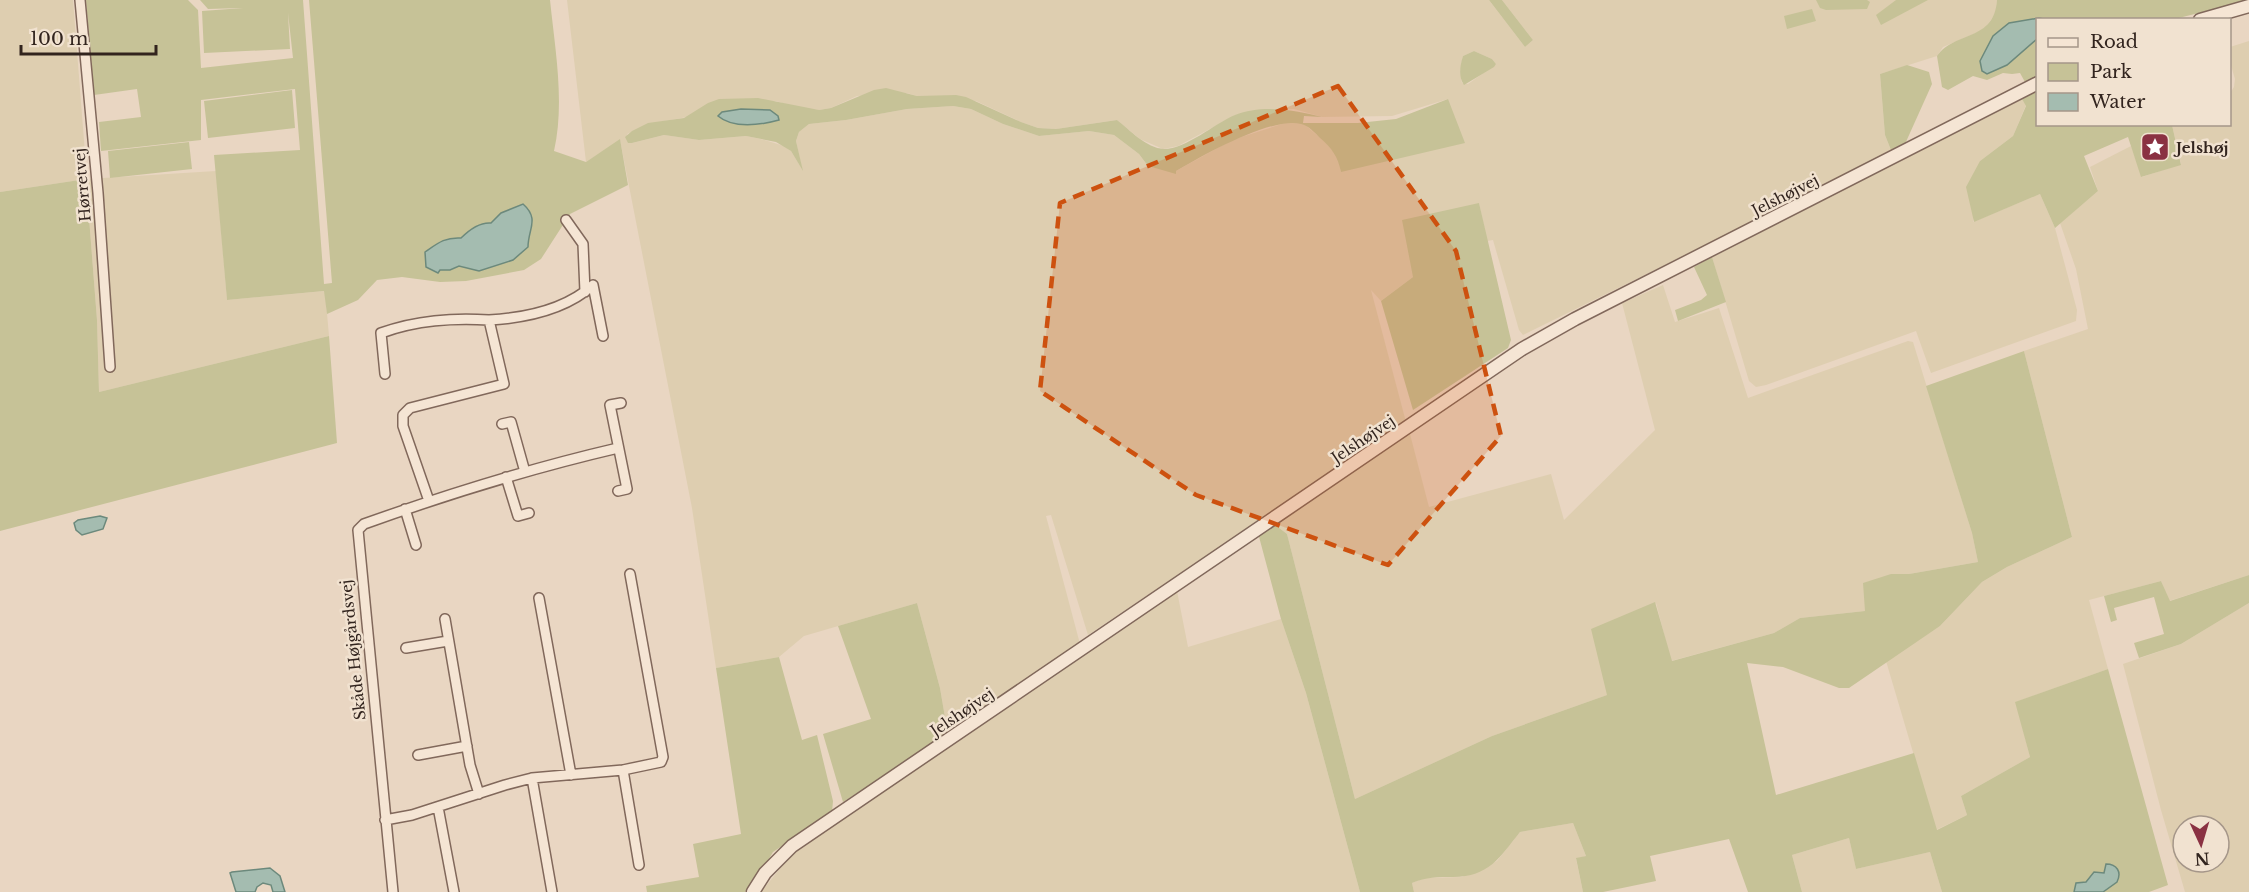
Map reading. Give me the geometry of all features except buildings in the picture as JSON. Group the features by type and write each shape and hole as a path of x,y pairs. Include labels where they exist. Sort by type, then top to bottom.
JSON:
{"street":[{"name":"Hørretvej","path":"80,0 98,189 110,367"},
{"path":"2207,18 2249,6"},
{"name":"Jelshøjvej","path":"753,892 765,873 792,846 1522,349 1575,319 2036,83"},
{"path":"566,220 583,244 585,292"},
{"path":"385,374 381,333 400,326 436,320 489,320 533,314 562,304 593,285 603,336"},
{"path":"429,501 405,433 403,415 410,408 504,384 489,320"},
{"path":"618,490 627,489 610,405 621,403"},
{"path":"502,424 512,422 525,472"},
{"name":"Skåde Højgårdsvej","path":"393,892 358,530 364,524 429,501 506,477 618,448"},
{"path":"506,477 518,516 529,513"},
{"path":"405,510 416,545"},
{"path":"385,820 438,807 505,784 532,778 623,770 662,762 663,757 630,574"},
{"path":"539,598 571,775"},
{"path":"445,619 467,746 479,794"},
{"path":"406,648 448,640"},
{"path":"418,755 467,746"},
{"path":"623,770 639,865"},
{"path":"532,778 552,892"},
{"path":"438,807 454,892"}],"highlighted area":[{"path":"1338,86 1456,251 1501,436 1388,565 1196,495 1040,391 1060,203"}],"shaded area":[{"path":"0,0 73,0 87,179 216,171 227,300 325,291 329,336 99,392 97,320 86,179 0,192"},
{"path":"567,0 1489,0 1525,47 1533,40 1502,0 1997,0 1996,12 1985,29 1943,47 1937,56 1880,74 1885,135 1891,150 1825,186 1523,335 1519,330 1493,240 1487,241 1479,203 1413,277 1381,301 1371,290 1406,422 1088,635 1051,515 1046,516 1080,644 948,735 940,688 917,603 804,636 779,657 716,668 692,508 620,140 586,162","holes":["1474,51 1492,59 1496,64 1468,84 1462,83 1460,71 1463,56","907,93 917,96 939,96 976,101 1038,128 1056,129 1117,120 1140,139 1163,149 1178,146 1236,115 1263,110 1294,109 1322,117 1392,116 1448,99 1341,172 1338,157 1303,123 1285,123 1232,140 1176,173 1148,166 1139,154 1114,135 1089,131 1039,136 1003,124 971,109 953,106 907,109 809,124 799,132 796,141 802,169 791,151 784,146 761,139 746,136 699,140 664,135 632,143 627,134 648,124 776,101 799,108 819,110 831,108 857,96"]},
{"path":"2249,41 2249,575 2169,601 2161,581 2089,600 2108,669 2016,702 2030,757 1961,796 1967,815 1936,830 1886,661 1940,626 1982,582 2007,567 2072,537 2024,351 2088,329 2076,269 2060,223 2098,191 2090,167 2131,146 2142,177 2181,164 2172,126 2231,126 2231,92 2235,79 2231,65 2231,47"},
{"path":"2022,99 2026,105 2013,136 1980,161 1973,222 2040,194 2055,228 2077,310 2076,321 1931,373 1916,331 1766,385 1756,387 1749,381 1712,257"},
{"path":"1663,285 1675,322 1719,308 1748,398 1908,341 1913,342 1972,533 1978,562 1909,574 1891,574 1865,611 1800,618 1774,633 1671,661 1656,603 1607,695 1492,736 1355,799 1287,534 1274,524 1410,434 1429,507 1551,474 1564,520 1655,430 1622,303"},
{"path":"1177,591 1188,647 1281,619 1306,693 1360,892 761,892 792,854"},
{"path":"2249,603 2249,892 2185,892 2180,874 2231,874 2231,814 2171,814 2171,844 2123,664 2181,644"},
{"path":"1573,823 1586,856 1576,859 1583,892 1414,892 1412,883 1424,878 1462,877 1497,861 1520,832"},
{"path":"1849,838 1856,869 1930,852 1942,892 1802,892 1792,855"}],"green space":[{"path":"86,0 188,0 198,10 201,68 293,58 288,13 290,49 204,53 202,11 243,8 208,9 200,0 303,0 324,284 332,283 309,0 550,0 559,95 554,151 586,162 620,139 628,185 570,214 541,259 524,270 466,281 440,282 402,277 377,280 358,300 327,314 324,291 227,300 214,155 300,150 295,89 201,100 201,140 101,151 99,122 141,117 137,89 94,95"},
{"path":"1489,0 1502,0 1533,40 1525,47"},
{"path":"1816,0 1867,0 1870,2 1867,9 1826,10 1820,8"},
{"path":"1896,0 1928,0 1881,25 1876,15"},
{"path":"1997,0 2249,0 2179,18 2036,18 2036,76 2025,82 2020,73 2003,73 1987,80 1973,76 1948,90 1942,87 1937,56 1954,42 1982,29 1989,23"},
{"path":"1812,9 1816,21 1787,29 1784,16"},
{"path":"1474,51 1492,59 1496,64 1464,85 1460,71 1463,56"},
{"path":"1907,65 1929,72 1932,84 1905,144 1891,150 1885,135 1880,74"},
{"path":"886,88 917,96 966,97 1038,128 1056,129 1117,120 1145,142 1164,149 1191,141 1235,115 1256,110 1290,110 1322,117 1304,116 1303,123 1358,123 1396,119 1448,99 1465,143 1341,172 1334,153 1314,132 1304,125 1288,123 1256,131 1237,139 1202,156 1176,171 1176,174 1148,166 1139,154 1114,135 1089,131 1039,136 1003,124 971,109 953,106 907,109 809,124 799,132 796,141 803,171 791,151 776,142 746,136 699,140 664,135 632,143 628,143 625,137 648,123 684,118 719,99 758,98 819,110 831,108 874,90"},
{"path":"292,90 295,128 208,138 204,101"},
{"path":"2036,92 2036,126 2172,126 2181,165 2141,177 2128,137 2084,156 2098,191 2055,228 2040,194 1974,222 1966,187 1980,161 2013,136 2026,106 2022,99"},
{"path":"189,142 192,169 110,178 108,151"},
{"path":"86,179 97,320 99,392 329,336 337,443 0,531 0,192"},
{"path":"1479,203 1511,340 1508,348 1413,410 1381,301 1413,277 1402,220"},
{"path":"1712,257 1726,302 1678,321 1675,310 1701,300 1707,295 1694,267"},
{"path":"2024,351 2072,537 2007,567 1982,582 1940,626 1849,688 1839,688 1783,667 1747,663 1776,795 1914,753 1937,830 1967,815 1961,796 2030,757 2015,702 2108,669 2168,885 2149,892 1942,892 1930,852 1856,869 1849,838 1792,855 1802,892 1748,892 1729,839 1650,856 1656,881 1603,892 1583,892 1576,858 1586,856 1573,823 1520,832 1493,864 1476,873 1417,881 1412,883 1414,892 1360,892 1306,693 1281,619 1258,533 1274,524 1287,534 1355,799 1492,736 1607,695 1591,629 1655,602 1672,661 1774,633 1800,618 1865,611 1863,583 1891,574 1909,574 1978,562 1972,533 1926,386"},
{"path":"2249,575 2249,603 2181,644 2139,658 2134,643 2164,634 2154,597 2114,608 2117,620 2111,622 2104,596 2161,581 2170,601"},
{"path":"917,603 940,688 948,735 843,802 823,734 871,719 838,626"},
{"path":"779,657 802,740 817,735 833,801 832,812 773,852 760,874 745,892 647,892 646,886 699,877 693,844 741,834 716,668"}],"water":[{"path":"2036,18 2036,40 2007,65 1987,74 1982,71 1980,61 1993,36 2009,23"},
{"path":"741,109 770,110 778,116 779,120 739,124 731,123 718,116 722,112"},
{"path":"523,204 532,219 528,247 513,260 479,271 459,266 450,270 440,270 438,273 426,267 425,252 434,246 446,240 461,238 474,228 491,223 501,213"},
{"path":"100,516 107,518 103,529 82,535 76,530 74,523 78,520"},
{"path":"2106,864 2118,869 2117,882 2103,892 2074,892 2076,883 2086,882 2094,872 2104,873"},
{"path":"270,868 280,876 285,892 273,892 271,885 263,883 257,887 255,892 236,892 230,873"}],"place":[{"name":"Jelshøj","path":"2155,147"}]}
